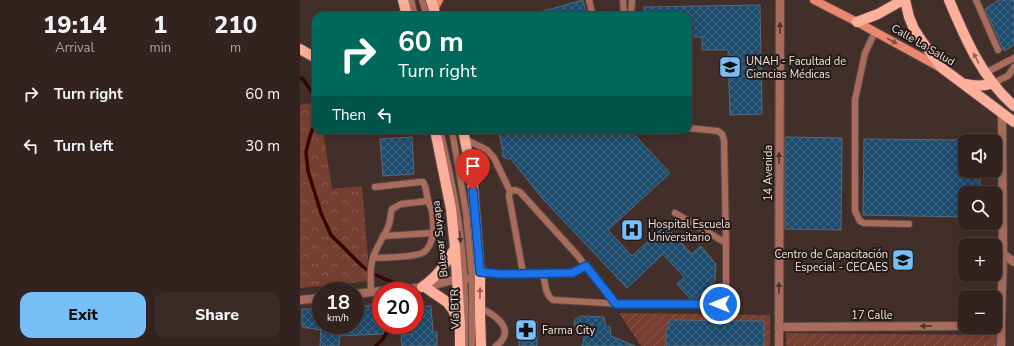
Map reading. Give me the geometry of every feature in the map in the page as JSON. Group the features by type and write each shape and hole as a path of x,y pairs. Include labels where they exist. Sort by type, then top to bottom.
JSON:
{"main road":[{"path":"432,10 439,0"},
{"name":"Calle La Salud","path":"814,0 858,22 942,68 1014,122"},
{"path":"858,22 878,14 904,0 914,29 942,68"},
{"path":"940,0 954,11"},
{"path":"950,0 977,61 992,83 1011,103"},
{"path":"300,49 312,56"},
{"path":"963,84 977,86 992,83"},
{"name":"Bulevar Suyapa","path":"436,134 451,209 455,248 471,277 480,308 481,346"},
{"name":"Bulevar Suyapa","path":"460,346 460,324 471,277 472,176 464,135"},
{"path":"424,286 432,280 443,267 455,248"},
{"path":"424,288 447,302 460,324"}],"street":[{"name":"14 Avenida","path":"779,346 780,0"},
{"path":"1000,290 1003,254 1002,113"},
{"path":"1003,254 1014,262"},
{"path":"424,287 471,277"},
{"path":"364,293 371,292"},
{"path":"300,300 312,299"},
{"name":"17 Calle","path":"779,327 958,326"},
{"path":"999,334 1001,346"}],"lane":[{"path":"422,0 432,10"},
{"path":"589,0 592,12"},
{"path":"623,0 624,12"},
{"path":"632,0 632,12"},
{"path":"976,0 998,50"},
{"path":"875,32 865,53 855,100 855,211 860,221 864,223 909,224"},
{"path":"985,74 1014,58"},
{"path":"992,83 1008,76 1014,67"},
{"path":"543,273 548,295 553,300 616,304 720,304 724,302 726,298 726,243 724,140 722,134 718,131 692,128"},
{"name":"Vía BTR","path":"441,134 460,233 471,277 465,298 465,346"},
{"name":"Vía BTR","path":"453,134 466,213 471,277 472,346"},
{"path":"464,135 487,150 494,158 510,191 509,196 523,274"},
{"path":"372,258 424,253 428,248 433,233 431,210 426,186 423,182 375,188"},
{"path":"510,191 514,190 520,192 578,256 616,304"},
{"path":"371,292 372,258 389,225 392,209 401,204 428,201"},
{"path":"675,213 726,243"},
{"path":"383,236 433,233"},
{"path":"471,277 501,274 572,273 586,266"},
{"path":"480,308 490,312 500,320 504,327 505,332 503,339 496,346"}],"green space":[{"path":"312,103 312,134 324,134 332,189 362,186 370,281 312,282 312,287 300,288 300,105"},
{"path":"619,313 770,315 770,346 764,346 764,321 669,320 669,329 666,329 666,346 641,346"},
{"path":"786,333 996,335 996,346 786,346"}],"building":[{"path":"583,0 586,12 540,12"},
{"path":"999,0 1014,0 1014,45 1004,51 985,9"},
{"path":"760,5 762,114 730,115 728,50 702,50 702,37 692,37 692,12 644,12 644,7"},
{"path":"499,134 634,134 670,173 608,230 632,256 665,226 692,254 701,246 716,264 715,281 695,300 691,300 677,284 684,277 663,254 627,288 542,198 510,158 508,159 502,156 503,151"},
{"path":"412,137 414,174 383,176 380,139"},
{"path":"785,137 842,138 841,230 785,229"},
{"path":"864,139 958,140 958,178 980,178 980,186 958,186 958,217 863,215"},
{"path":"372,305 372,334 383,334 340,336 339,346 320,346 321,334 364,334 364,306"},
{"path":"424,306 431,306 433,332 437,332 437,346 402,346 401,335 424,334"},
{"path":"302,309 312,309 312,329 302,327"},
{"path":"580,316 604,317 606,326 610,327 611,336 635,346 582,346 586,329 574,325 575,320"},
{"path":"669,320 764,321 764,346 666,346 666,329 669,329"},
{"path":"519,322 537,322 537,346 519,346"}],"waterway":[{"path":"300,78 303,79 312,92"},
{"path":"312,131 306,152 308,171 321,213 331,235 371,273 392,282"},
{"path":"376,346 386,334"}],"place":[{"name":"UNAH - Facultad de Ciencias Médicas","path":"730,67"},
{"name":"Hospital Escuela Universitario","path":"632,230"},
{"name":"Centro de Capacitación Especial - CECAES","path":"903,260"},
{"name":"Farma City","path":"526,330"}],"route":[{"path":"473,190 480,272 501,274 572,273 586,266 616,304 720,304"}]}
